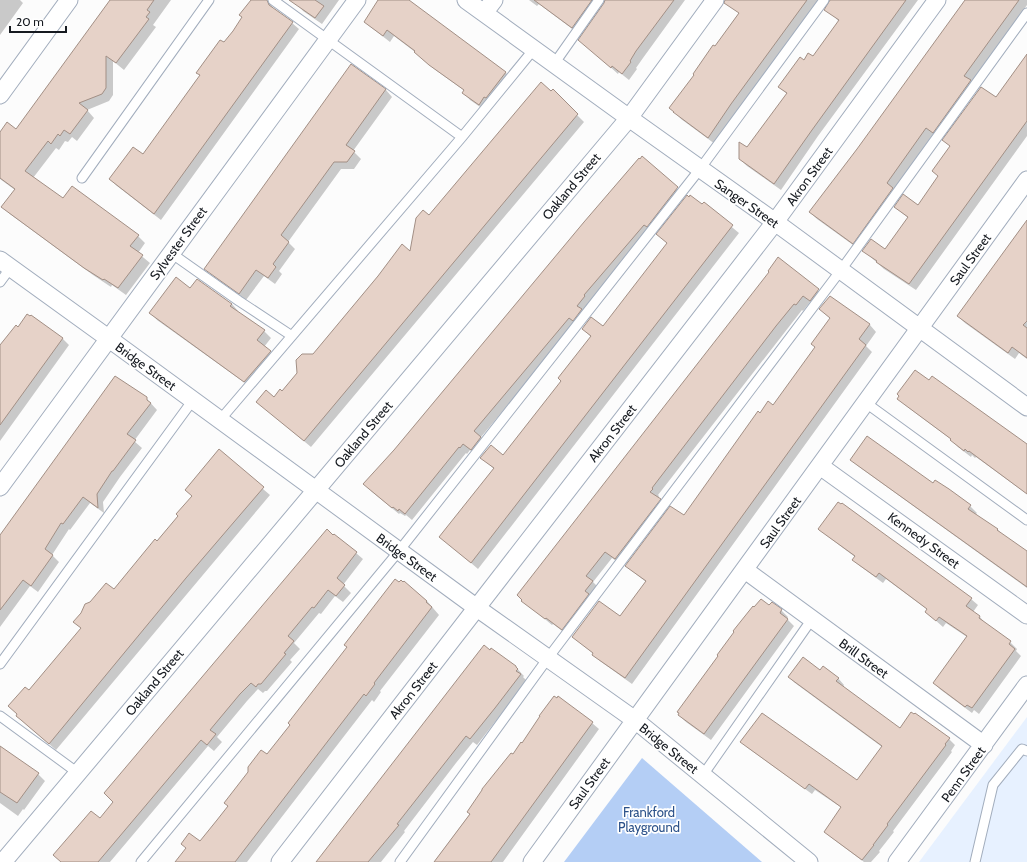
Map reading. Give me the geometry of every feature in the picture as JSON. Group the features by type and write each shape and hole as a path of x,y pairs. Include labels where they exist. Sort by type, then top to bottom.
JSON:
{"street":[{"name":"Sylvester Street","path":"0,487 357,0"},
{"name":"Sanger Street","path":"466,0 489,6 534,49 554,64 775,222 1027,407"},
{"name":"Oakland Street","path":"5,859 629,118 715,0"},
{"name":"Akron Street","path":"280,862 775,222 937,0"},
{"path":"0,95 62,3"},
{"name":"Saul Street","path":"532,862 1027,180"},
{"name":"Bridge Street","path":"5,264 477,608 636,720 809,862"},
{"name":"Kennedy Street","path":"820,466 1027,615"},
{"name":"Brill Street","path":"745,570 984,745"},
{"name":"Penn Street","path":"897,862 1027,685"}],"lane":[{"path":"82,178 209,0"},
{"path":"273,0 327,41 462,138"},
{"path":"554,64 599,0"},
{"path":"141,862 399,551 700,169 824,0"},
{"path":"400,862 548,658 841,270 1027,13"},
{"path":"220,420 462,138 534,49"},
{"path":"171,253 292,336"},
{"path":"0,282 5,264"},
{"path":"0,664 193,400"},
{"path":"866,403 1027,520"},
{"path":"703,775 812,619"},
{"path":"0,716 78,773"},
{"path":"975,862 993,785 1022,749 1027,751"}],"shaded area":[{"path":"1027,717 1027,862 919,862"}],"green space":[{"name":"Frankford Playground","path":"642,758 762,862 564,862"}],"building":[{"path":"110,0 154,0 147,10 150,12 146,17 149,19 116,63 106,56 106,88 102,94 79,103 88,110 70,134 64,130 60,136 58,134 51,144 48,141 25,171 63,198 72,186 139,235 130,246 143,255 118,288 84,268 1,207 15,189 0,178 0,132 7,122 16,129"},
{"path":"251,0 267,0 269,5 293,22 154,214 109,179 133,147 143,154 200,75 196,73 220,40 224,42 233,31 242,17 239,15"},
{"path":"289,0 315,0 324,6 315,18"},
{"path":"378,0 409,0 506,72 479,105 462,93 464,90 429,65 414,52 415,51 387,30 383,36 364,22"},
{"path":"534,0 592,0 572,28"},
{"path":"605,0 674,0 636,51 630,61 631,62 622,74 612,66 611,68 578,40"},
{"path":"725,0 807,0 708,138 669,108 694,75 693,74 713,45 715,46 739,13 724,3"},
{"path":"830,0 906,0 774,184 739,159 739,142 747,147 787,93 778,87 800,57 804,60 808,53 813,56 839,20 824,10"},
{"path":"965,0 1019,0 964,76 971,80 933,133 926,128 887,183 893,188 853,244 809,212 857,149"},
{"path":"1027,54 1027,121 909,284 862,251 871,239 885,249 908,217 894,207 903,194 918,205 938,176 932,171 950,146 942,140 981,87 996,97"},
{"path":"351,64 386,89 346,145 355,151 347,162 334,162 281,235 289,242 273,264 276,267 268,278 256,270 239,294 204,269"},
{"path":"541,82 551,91 553,89 578,114 304,441 256,402 266,390 274,397 280,389 282,391 297,373 296,360 302,354 313,354 378,276 402,244 410,251 416,218 423,210 429,215"},
{"path":"642,156 678,187 647,227 644,225 584,295 585,296 577,306 582,309 573,321 569,318 474,431 481,437 471,450 463,444 460,448 459,447 405,514 399,509 398,511 393,507 392,508 363,484 394,450 584,222"},
{"path":"687,195 689,197 690,195 702,204 704,202 733,225 471,563 439,537 494,468 480,458 491,445 503,455 561,381 558,378 591,336 582,329 591,317 603,326 667,243 656,234"},
{"path":"1027,220 1027,321 1023,325 1027,328 1027,358 1012,347 1008,353 957,316"},
{"path":"778,257 819,289 810,301 803,296 796,305 794,304 652,488 653,489 650,492 661,499 615,559 605,552 586,576 593,581 585,591 589,594 562,630 521,601 522,600 517,595 769,272 768,271"},
{"path":"176,277 190,288 197,279 232,304 230,306 265,330 257,340 271,351 244,382 149,313"},
{"path":"830,296 870,324 859,339 866,345 625,678 592,655 593,653 572,637 599,601 620,616 646,581 625,566 670,506 684,515 758,411 760,413 768,401 773,405 815,347 811,344 830,318 819,309"},
{"path":"27,314 30,316 31,315 63,338 0,425 0,345 16,325 18,327"},
{"path":"915,370 929,380 932,376 1027,444 1027,494 969,451 968,452 965,449 964,451 950,440 951,439 897,399 899,396 897,394"},
{"path":"115,376 147,397 147,400 151,403 127,434 136,440 112,471 97,494 98,508 83,497 63,524 61,523 45,549 53,555 31,586 23,580 0,610 0,535"},
{"path":"867,436 933,483 935,480 949,489 971,505 968,509 1027,551 1027,587 850,460"},
{"path":"219,449 264,487 186,578 49,744 16,716 17,714 8,706 25,687 29,690 81,628 73,622 81,613 85,604 90,602 106,583 114,589 155,539 157,541 178,516 176,514 192,496 185,490"},
{"path":"838,502 841,504 842,503 972,598 966,606 980,616 979,618 1011,641 1009,644 1015,649 972,708 967,705 965,707 933,683 967,636 939,617 936,621 925,612 927,609 879,573 876,577 852,560 855,556 818,529"},
{"path":"327,529 357,552 337,578 345,585 336,596 328,590 314,608 312,607 288,636 294,641 284,653 286,654 261,684 258,684 256,687 251,683 240,694 210,730 216,734 207,745 201,740 98,862 61,862 53,855 91,811 100,818 113,802 104,793"},
{"path":"395,579 399,582 401,580 403,582 404,581 432,607 374,683 375,684 366,696 364,694 235,862 175,862 186,848 181,844 189,833 200,841 228,806 224,803 248,772 248,767 261,750 267,754 290,725 288,723 347,647 344,645"},
{"path":"761,599 769,605 772,602 782,609 780,613 788,619 704,734 678,715 679,713 677,712 718,656 717,655 734,632 733,631 753,606 754,607"},
{"path":"484,645 490,650 491,648 516,666 518,669 516,671 521,674 495,708 470,739 466,736 397,824 399,825 368,862 316,862"},
{"path":"803,657 820,670 823,666 839,678 836,681 900,728 911,712 914,714 915,713 950,738 862,860 824,832 841,807 809,784 805,789 740,742 762,713 857,780 882,746 788,677"},
{"path":"554,696 557,698 558,696 593,722 491,862 434,862 470,814 467,812 482,789 511,753 513,754 521,742 522,743"},
{"path":"0,746 39,773 17,803 0,792"}]}
